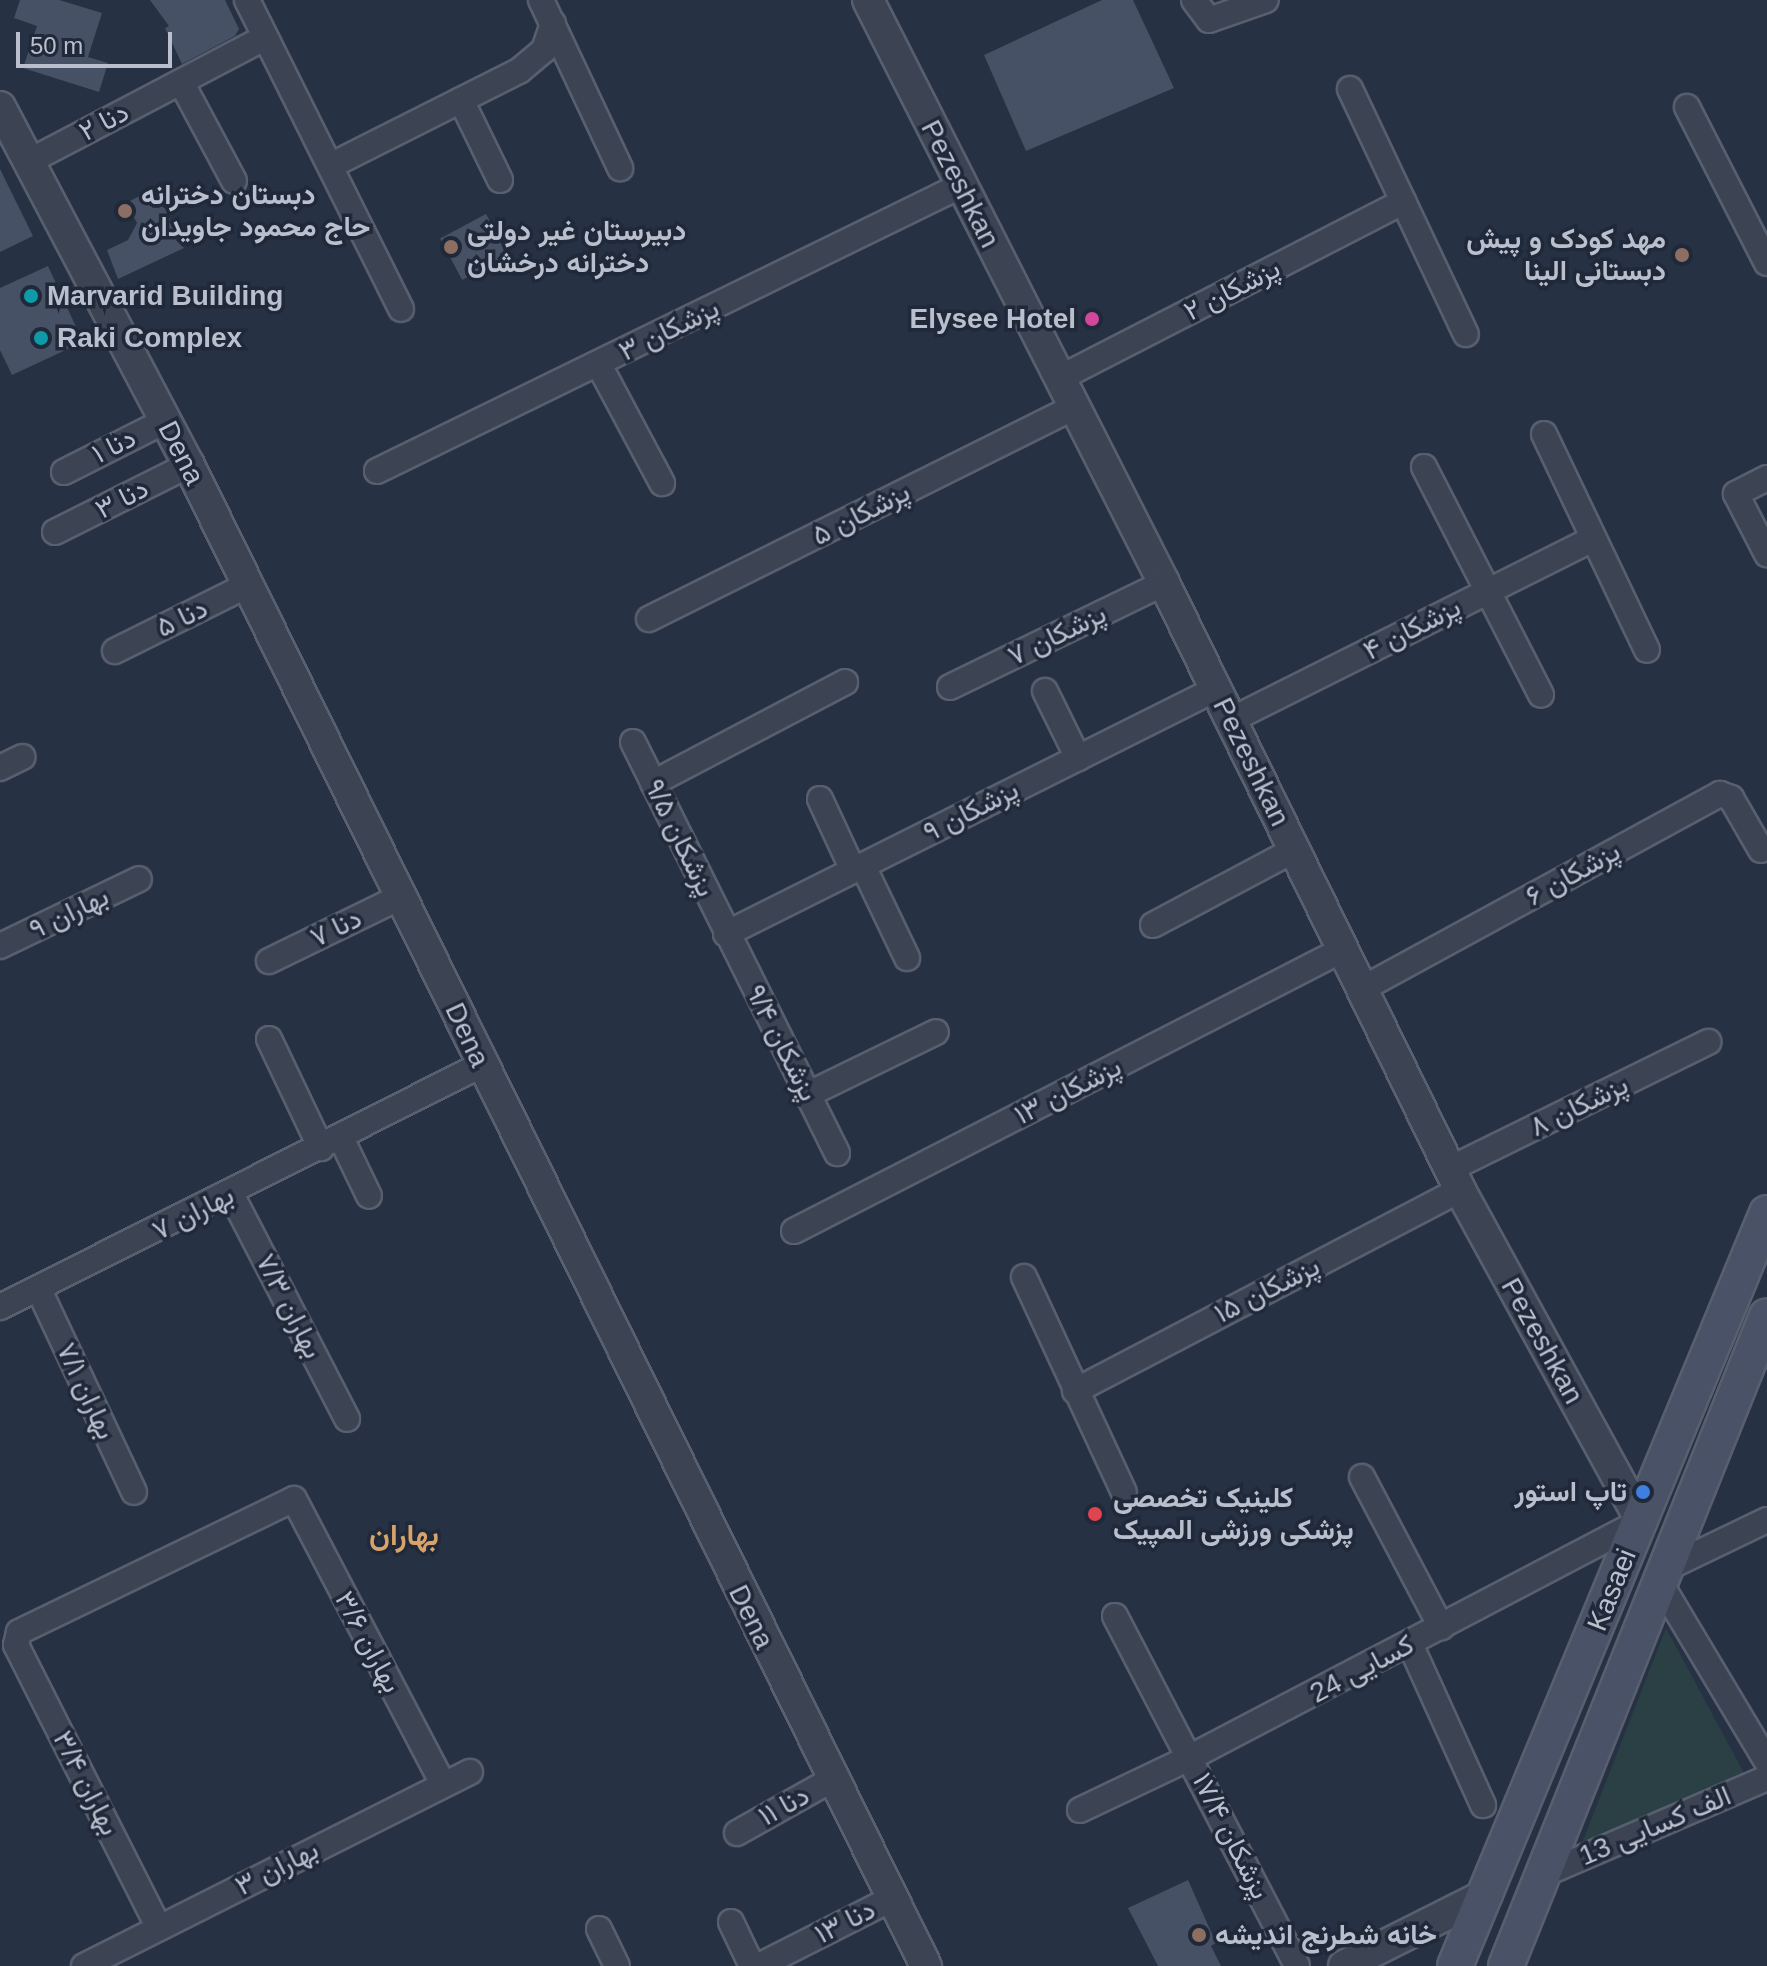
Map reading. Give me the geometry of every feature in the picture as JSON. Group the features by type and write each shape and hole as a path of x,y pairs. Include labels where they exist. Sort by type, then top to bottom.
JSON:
{"main road":[{"name":"Kasaei","path":"1457,1962 1767,1213"},
{"name":"Kasaei","path":"1506,1966 1767,1316"}],"street":[{"path":"247,0 332,165 401,309"},
{"path":"541,0 620,168"},
{"name":"Pezeshkan","path":"868,0 1164,583 1455,1180 1641,1521"},
{"path":"1194,0 1209,20 1266,0"},
{"path":"332,165 519,71 544,50 553,24"},
{"name":"۲ دنا","path":"28,162 258,41"},
{"path":"181,82 234,181"},
{"path":"1350,89 1466,334"},
{"path":"461,100 500,180"},
{"name":"Dena","path":"0,107 189,465 402,896 481,1065 889,1900 926,1966"},
{"path":"1687,107 1765,252"},
{"name":"۳ پزشکان","path":"377,471 960,186"},
{"name":"۲ پزشکان","path":"1060,378 1403,202"},
{"path":"599,365 662,483"},
{"name":"۵ پزشکان","path":"649,619 1073,408"},
{"name":"۱ دنا","path":"64,472 165,421"},
{"path":"1544,434 1647,650"},
{"name":"۳ دنا","path":"55,532 189,465"},
{"path":"1424,467 1485,593 1541,695"},
{"path":"1767,478 1736,494 1767,554"},
{"name":"۴ پزشکان","path":"1231,720 1593,539"},
{"name":"۷ پزشکان","path":"950,687 1164,583"},
{"name":"۵ دنا","path":"115,651 248,585"},
{"path":"653,783 845,682"},
{"name":"۹ پزشکان","path":"726,934 1216,689"},
{"path":"1045,691 1078,758"},
{"name":"۹/۵ پزشکان","path":"633,742 726,934"},
{"path":"0,768 23,757"},
{"name":"۶ پزشکان","path":"1362,989 1720,794 1731,798 1761,850"},
{"path":"820,799 907,958"},
{"path":"1153,925 1294,850"},
{"name":"۹ بهاران","path":"0,946 139,879"},
{"name":"۷ دنا","path":"269,961 402,896"},
{"name":"۹/۴ پزشکان","path":"726,934 837,1153"},
{"name":"۱۳ پزشکان","path":"794,1231 1342,950"},
{"path":"809,1094 936,1032"},
{"path":"269,1039 331,1143 369,1196"},
{"name":"۸ پزشکان","path":"1455,1180 1708,1042"},
{"name":"۷ بهاران","path":"0,1307 231,1194 481,1065"},
{"name":"۱۵ پزشکان","path":"1075,1391 1455,1180"},
{"name":"۷/۳ بهاران","path":"231,1194 347,1419"},
{"path":"1024,1277 1124,1492"},
{"name":"۷/۱ بهاران","path":"39,1290 134,1492"},
{"path":"1362,1477 1441,1627"},
{"name":"۳/۶ بهاران","path":"16,1638 19,1632 294,1499 443,1784"},
{"path":"1767,1520 1663,1576 1767,1762"},
{"name":"کسایی 24","path":"1080,1810 1191,1757 1641,1521"},
{"name":"۱۷/۴ پزشکان","path":"1115,1616 1297,1966"},
{"name":"۳/۴ بهاران","path":"16,1638 159,1928"},
{"path":"1410,1644 1467,1763 1483,1805"},
{"name":"۳ بهاران","path":"84,1966 470,1772"},
{"name":"13 الف کسایی","path":"1542,1875 1767,1778"},
{"name":"۱۱ دنا","path":"737,1833 831,1780"},
{"path":"1344,1966 1487,1894"},
{"name":"۱۳ دنا","path":"759,1966 889,1900"},
{"path":"731,1922 752,1966"},
{"path":"599,1929 617,1966"},
{"path":"1369,1966 1430,1936 1447,1944 1457,1962"}],"green space":[{"path":"1666,1628 1745,1775 1581,1846 1607,1779"}],"building":[{"path":"20,0 59,0 102,13 88,57 108,63 99,92 23,68 37,26 14,18"},
{"path":"150,0 225,0 239,29 235,36 182,64 165,28 169,26"},
{"path":"1102,0 1133,0 1174,88 1026,151 984,55"},
{"path":"0,169 33,236 0,252"},
{"path":"155,188 184,248 118,279 107,250 128,240 137,223 126,203"},
{"path":"486,214 508,255 462,280 440,238"},
{"path":"48,266 83,342 12,375 0,350 0,288"},
{"path":"1188,1880 1216,1943 1211,1946 1221,1966 1158,1966 1128,1908"}],"place":[{"name":"دبستان دخترانه حاج محمود جاویدان","path":"125,211"},
{"name":"دبیرستان غیر دولتی دخترانه درخشان","path":"451,247"},
{"name":"مهد کودک و پیش دبستانی الینا","path":"1682,255"},
{"name":"Marvarid Building","path":"31,296"},
{"name":"Elysee Hotel","path":"1092,319"},
{"name":"Raki Complex","path":"41,338"},
{"name":"تاپ استور","path":"1643,1492"},
{"name":"کلینیک تخصصی پزشکی ورزشی المپیک","path":"1095,1514"},
{"name":"خانه شطرنج اندیشه","path":"1199,1935"}],"district":[{"name":"بهاران","path":"404,1535"}]}
